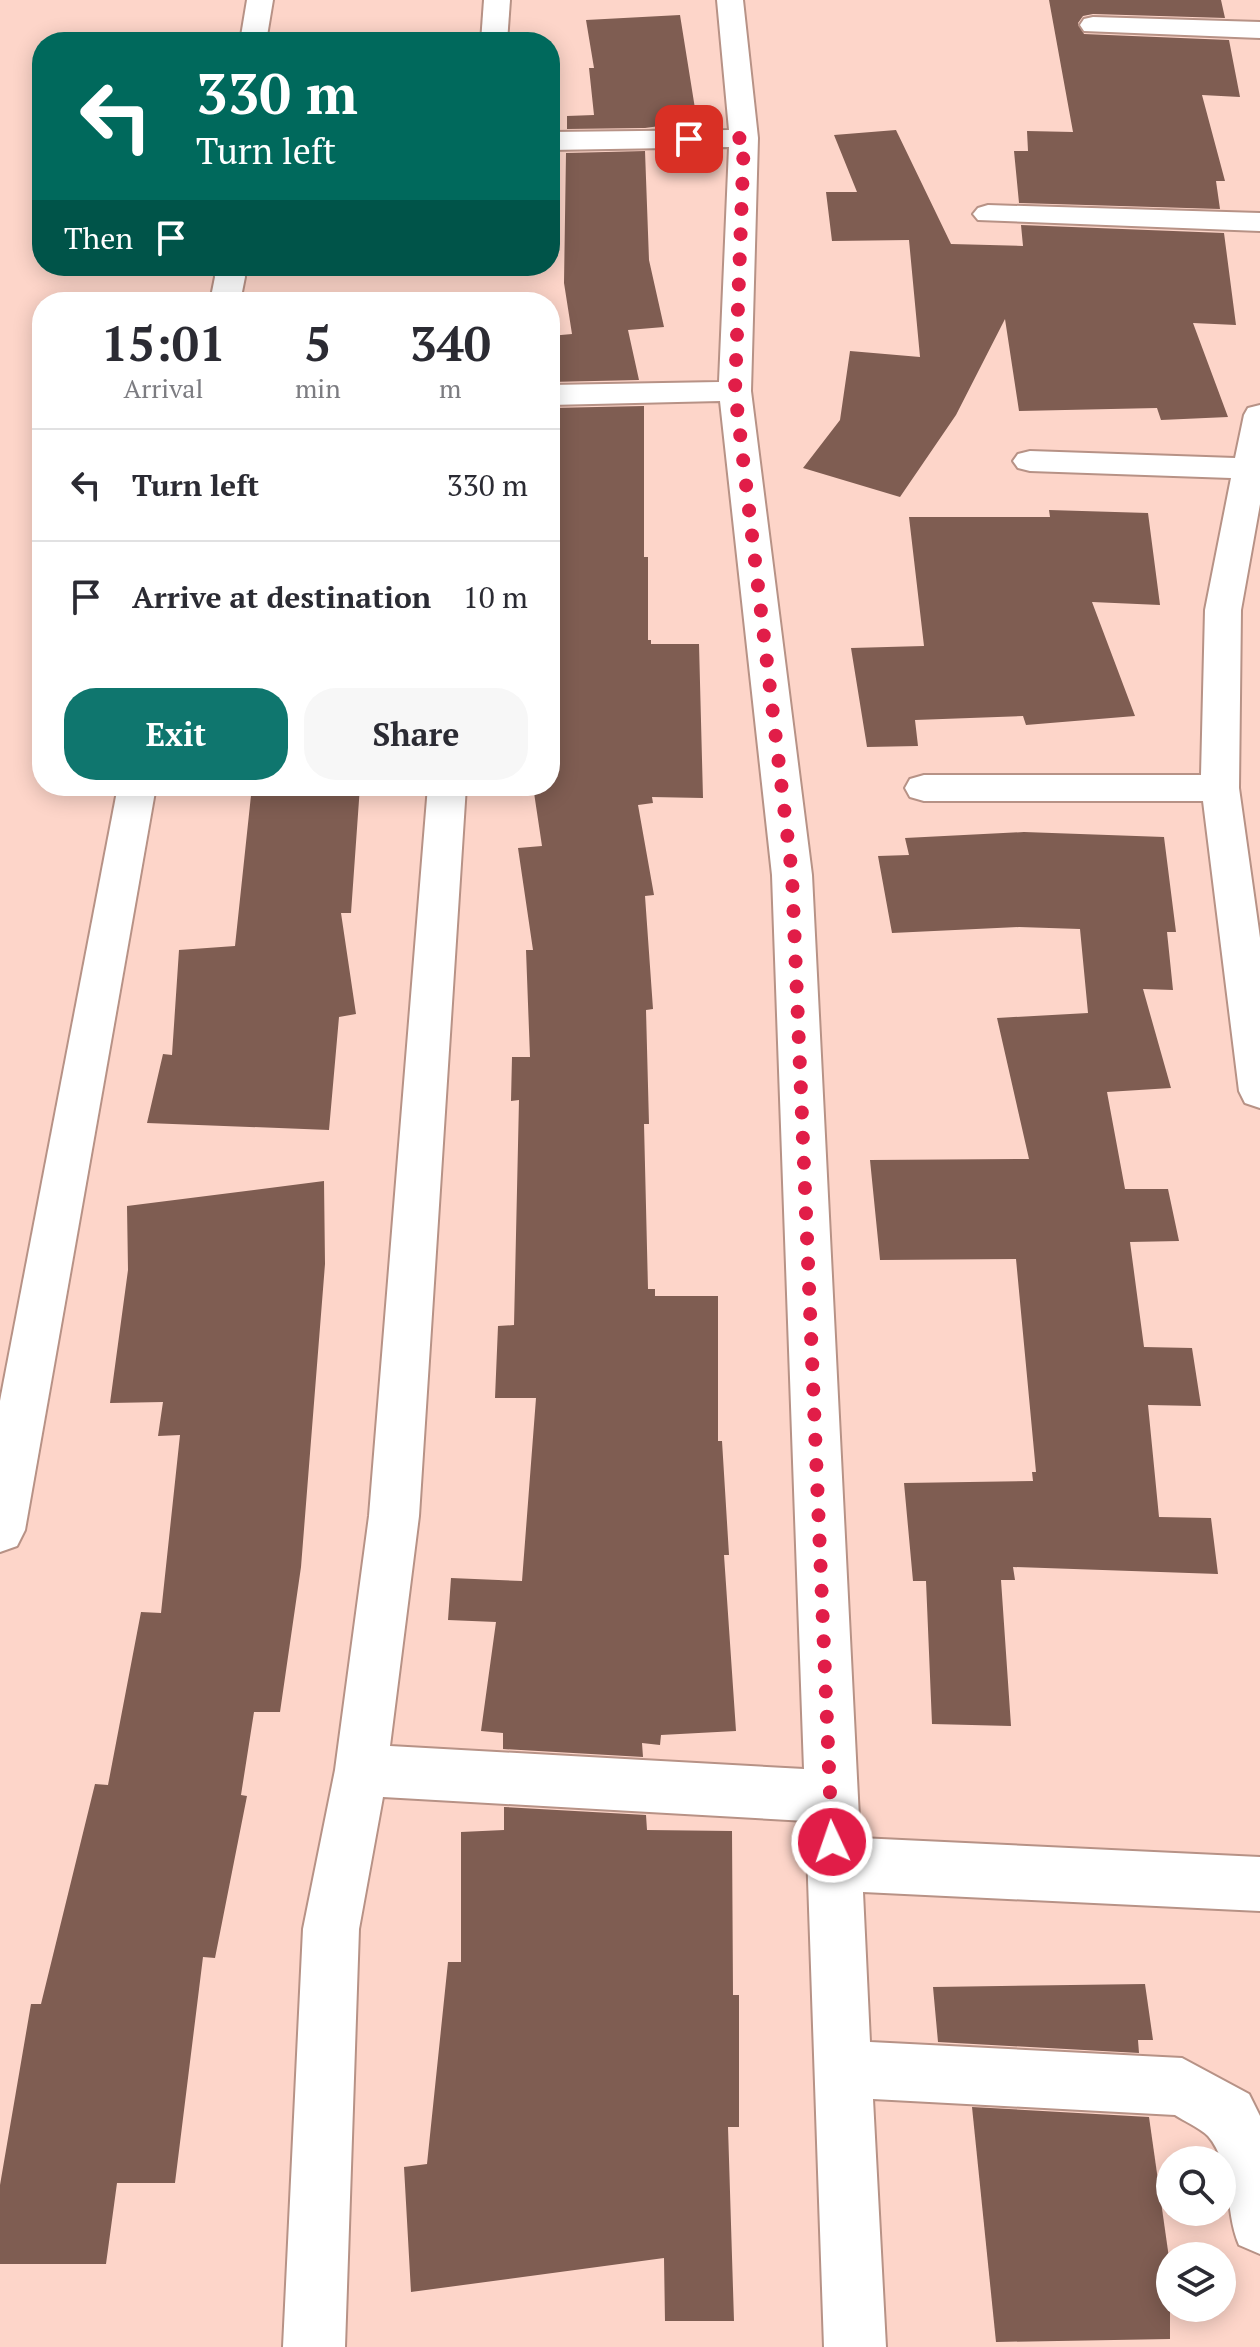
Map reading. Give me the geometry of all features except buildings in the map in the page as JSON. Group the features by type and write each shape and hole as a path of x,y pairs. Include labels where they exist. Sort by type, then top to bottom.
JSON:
{"street":[{"path":"255,32 260,0"},
{"path":"495,32 497,0"},
{"path":"730,0 744,138 735,391 792,875 829,1796 855,2347"},
{"path":"1093,25 1260,30"},
{"path":"560,141 744,138"},
{"path":"988,214 1260,222"},
{"path":"560,395 735,391"},
{"path":"1260,415 1223,610 1220,788 1260,1091"},
{"path":"1030,461 1251,469"},
{"path":"924,788 1220,788"},
{"path":"0,1530 135,796"},
{"path":"314,2347 331,1929 361,1770 394,1516 446,796"},
{"path":"361,1770 829,1796"},
{"path":"833,1864 1260,1884"},
{"path":"844,2069 1182,2087 1228,2115 1254,2165 1260,2224"}],"route":[{"path":"689,139 744,138 735,391 792,875 832,1842"}]}
